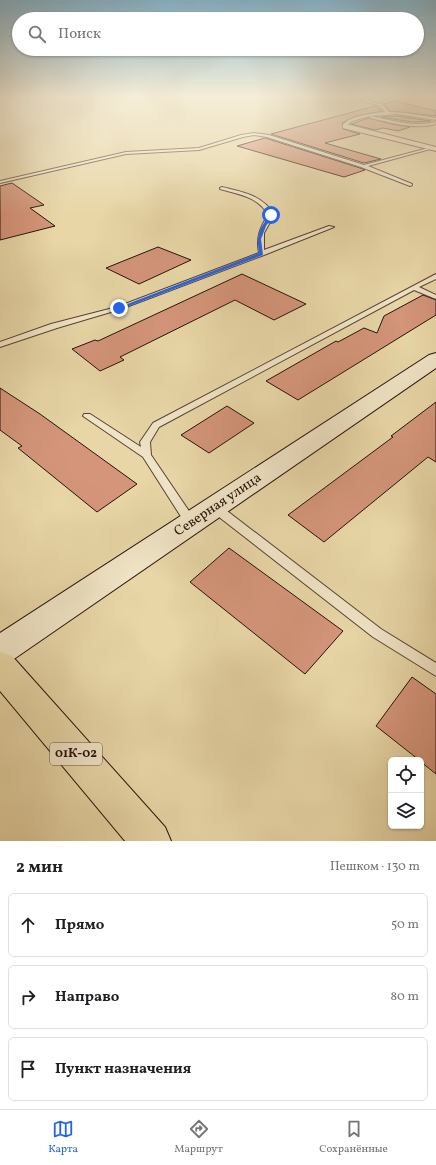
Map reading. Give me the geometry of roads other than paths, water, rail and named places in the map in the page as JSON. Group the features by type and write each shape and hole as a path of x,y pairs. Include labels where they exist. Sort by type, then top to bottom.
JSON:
{"main road":[{"name":"01К-02","path":"0,667 151,841"}],"street":[{"path":"387,136 434,148"},
{"name":"Северная улица","path":"0,651 436,359"}],"lane":[{"path":"0,182 126,152 199,148 241,136"},
{"path":"269,136 362,166 410,185"},
{"path":"362,166 434,148"},
{"path":"222,188 256,199 268,207 271,215 264,226 259,239 262,254"},
{"path":"0,345 54,326 119,308 330,227"},
{"path":"146,455 145,442 156,425 436,276"},
{"path":"415,288 436,297"},
{"path":"87,416 146,455 191,523"},
{"path":"214,507 377,633 436,670"}]}
